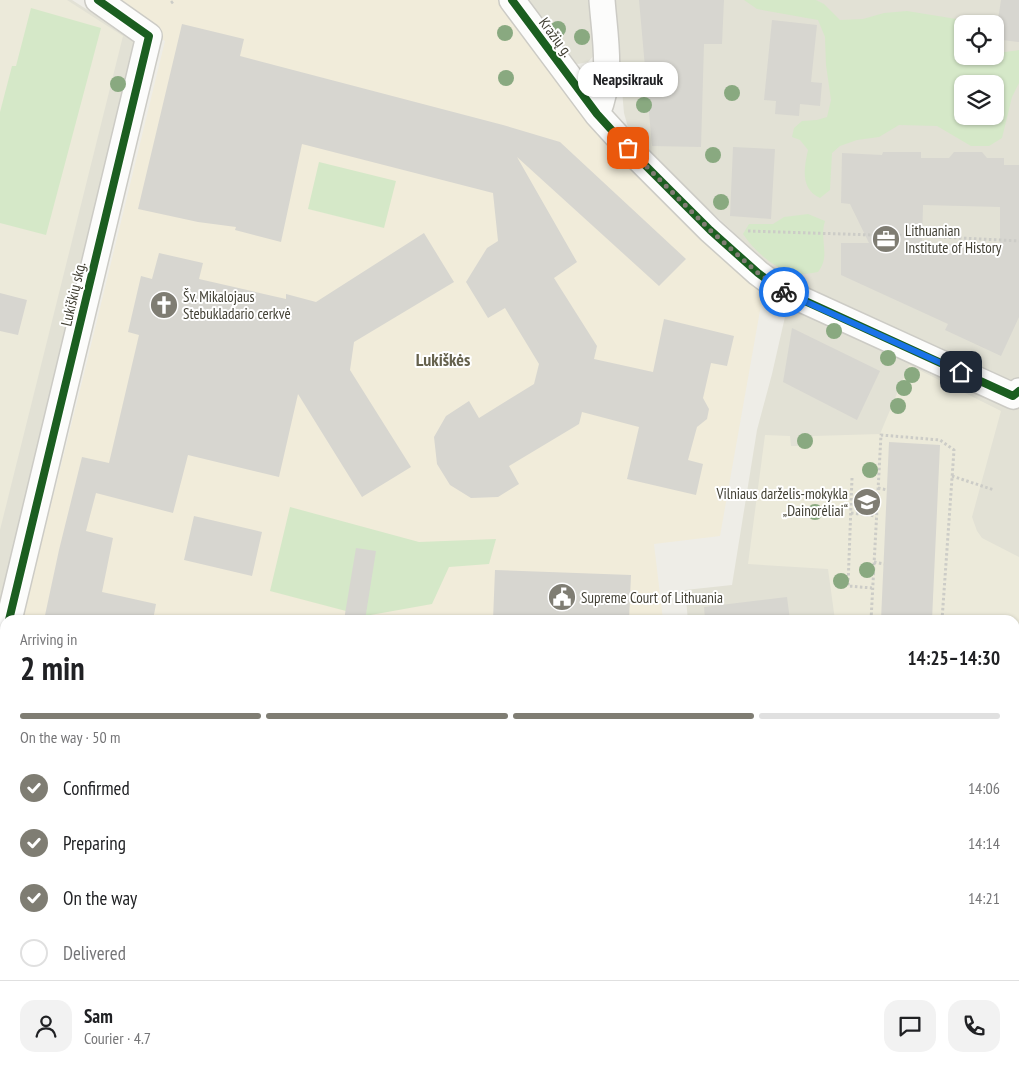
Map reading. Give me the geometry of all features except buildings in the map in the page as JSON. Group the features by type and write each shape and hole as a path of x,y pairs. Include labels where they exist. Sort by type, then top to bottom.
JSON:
{"street":[{"name":"Lukiškių skg.","path":"10,615 149,36 98,0"},
{"name":"Kražių g.","path":"512,0 597,114 628,148 710,230 758,273 780,290 1016,393"},
{"path":"597,114 606,88 608,68 602,0"}],"path":[{"path":"171,3 175,0"},
{"path":"774,232 874,235"},
{"path":"899,235 1019,241"},
{"path":"871,615 881,435 940,440 954,450 942,615"},
{"path":"952,476 994,490"},
{"path":"852,478 848,586 872,588"},
{"path":"878,488 887,490"},
{"path":"851,512 876,516"},
{"path":"874,562 884,564"}],"shaded area":[{"path":"0,0 72,0 138,42 0,614"},
{"path":"0,0 67,0 123,36 0,530"},
{"path":"106,0 502,0 764,288 720,536 654,544 662,615 23,615 165,41"},
{"path":"525,0 595,0 597,52 588,62 578,64 567,61"},
{"path":"614,0 1019,0 1019,615 688,615 685,590 732,585 757,430 792,286 640,146 629,131 624,113"},
{"name":"Vilniaus darželis-mokykla „Dainorėliai“","path":"909,365 1001,411 972,517 977,531 982,538 1019,557 1019,615 834,615 828,569 748,564 765,435 790,436 791,446 812,446 813,436 880,434"}],"green space":[{"path":"744,0 816,0 824,4 840,20 863,19 884,13 907,11 954,19 954,65 1004,65 1004,52 1019,50 1019,83 1012,97 1002,138 989,146 971,146 937,126 899,125 879,137 857,140 840,146 832,153 830,190 820,198 806,184 805,164 808,150 800,140 792,137 794,128 802,121 827,117 831,100 826,65 825,37 818,20 757,9"},
{"path":"31,8 101,28 46,235 0,223 0,112 12,66 16,66"},
{"path":"319,162 396,181 384,228 308,209"},
{"path":"808,214 825,221 823,235 824,260 818,272 799,274 781,269 760,254 743,234 749,224 773,224 784,217"},
{"path":"290,507 419,542 496,539 489,564 449,567 432,604 361,615 270,591"}],"cycle path":[{"path":"10,615 149,36 98,0"},
{"path":"512,0 597,114 628,148 710,230 758,273 781,290 1013,396 1019,391"}],"way so far":[{"path":"628,148 710,230 758,273 784,292"}],"place":[{"name":"Neapsikrauk","path":"628,148"},
{"name":"Lithuanian Institute of History","path":"886,239"},
{"name":"Šv. Mikalojaus Stebukladario cerkvė","path":"164,305"},
{"name":"Vilniaus darželis-mokykla „Dainorėliai“","path":"867,502"},
{"name":"Supreme Court of Lithuania","path":"562,597"}],"district":[{"name":"Lukiškės","path":"443,359"}],"route":[{"path":"784,292 961,372"}]}
